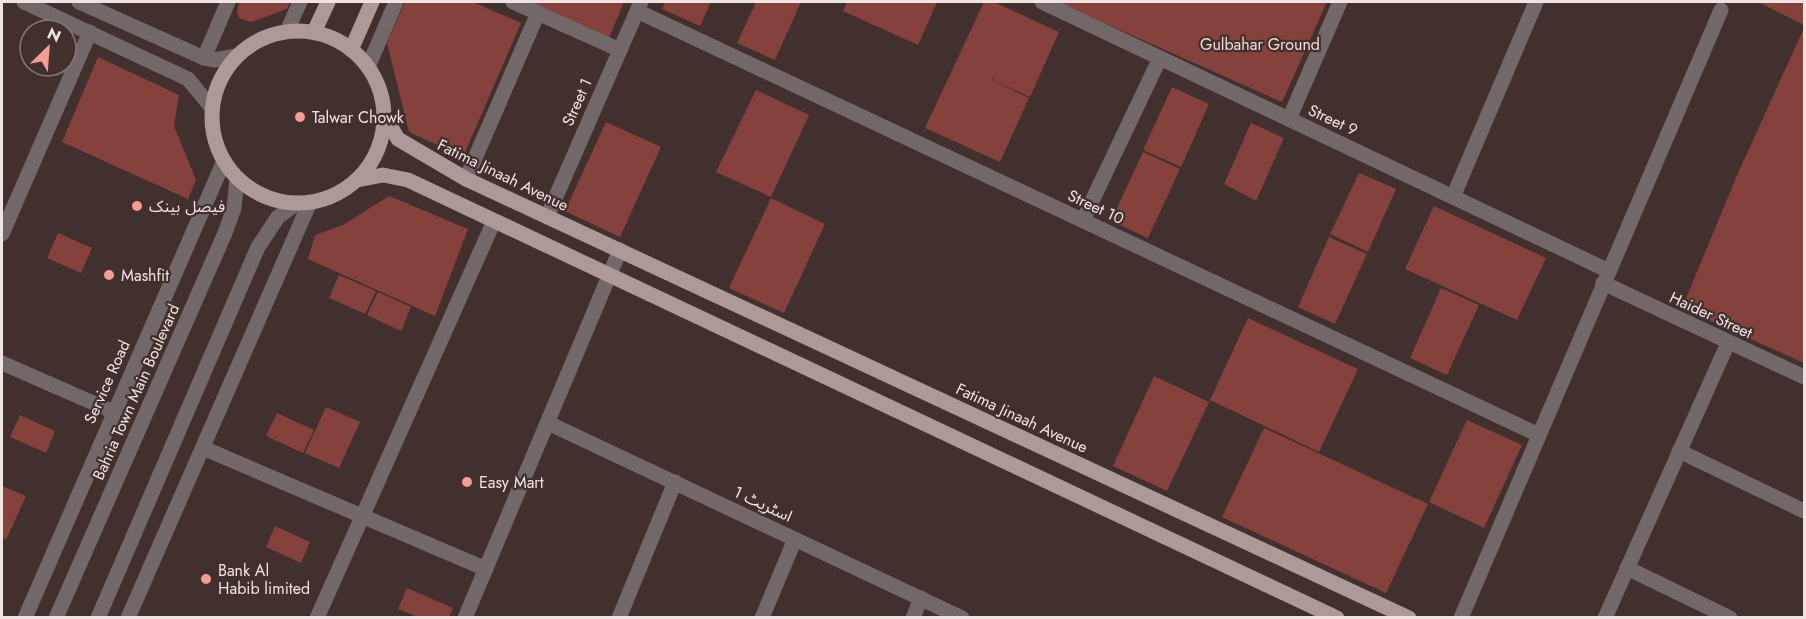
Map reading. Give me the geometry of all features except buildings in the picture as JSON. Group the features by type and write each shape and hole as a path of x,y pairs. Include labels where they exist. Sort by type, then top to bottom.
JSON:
{"main road":[{"path":"314,32 328,2"},
{"path":"351,50 372,2"},
{"path":"287,31 314,32 334,39 351,50 368,67 379,90 384,115 377,150 357,180 343,190 304,202 265,196 237,178 224,161 214,135 212,108 220,80 236,56 251,44 287,31"},
{"name":"Fatima Jinaah Avenue","path":"384,115 398,139 466,179 1409,618"},
{"path":"357,180 397,176 611,274 1337,618"}],"street":[{"path":"24,2 188,79 212,108"},
{"path":"79,2 204,58 214,60 236,56"},
{"path":"204,58 228,2"},
{"path":"287,31 300,2"},
{"path":"368,67 396,2"},
{"path":"513,2 620,50"},
{"name":"Street 9","path":"1041,2 1452,197 1606,277"},
{"path":"1289,119 1340,2"},
{"path":"1452,197 1536,2"},
{"name":"Street 1","path":"547,217 639,6"},
{"name":"Street 10","path":"639,6 1083,220 1539,435"},
{"path":"1461,618 1721,10"},
{"path":"466,179 538,13"},
{"path":"2,234 90,32"},
{"path":"1083,220 1160,58"},
{"name":"Service Road","path":"26,618 224,161"},
{"name":"Bahria Town Main Boulevard","path":"56,618 225,232 234,208 237,178"},
{"path":"128,618 203,448 304,202"},
{"path":"98,618 258,247 269,227 304,202"},
{"path":"318,618 360,517 494,221"},
{"path":"465,618 620,250"},
{"name":"Haider Street","path":"1606,277 1728,343 1804,378"},
{"path":"1605,618 1728,343"},
{"path":"2,363 114,412"},
{"name":"اسٹریٹ 1","path":"548,423 962,618"},
{"path":"203,448 486,569"},
{"path":"1678,451 1804,511"},
{"path":"619,618 675,482"},
{"path":"762,618 795,539"},
{"path":"1627,568 1730,618"},
{"path":"914,618 921,598"}],"green space":[{"path":"239,2 290,2 287,9 251,22 239,18 237,12"},
{"path":"405,2 473,2 521,23 463,157 409,132 387,43"},
{"path":"525,2 624,2 609,38"},
{"path":"665,2 711,2 700,26 662,9"},
{"path":"756,2 801,2 775,60 737,43"},
{"path":"847,2 937,2 918,45 843,11"},
{"path":"984,2 994,2 1059,32 1030,97 993,80 996,73 992,80 1029,98 1000,162 925,128"},
{"name":"Gulbahar Ground","path":"1057,2 1327,2 1282,102"},
{"path":"1758,2 1804,2 1804,25"},
{"path":"1804,28 1804,363 1682,308 1738,173"},
{"path":"98,57 179,95 174,126 196,180 188,199 62,142"},
{"path":"1172,87 1209,104 1181,167 1143,150"},
{"path":"756,90 809,115 771,197 716,172"},
{"path":"606,122 661,147 620,237 565,211"},
{"path":"1251,123 1284,138 1256,201 1224,184"},
{"path":"1143,152 1180,169 1148,238 1111,221"},
{"path":"1359,173 1396,189 1368,252 1330,234"},
{"path":"389,196 468,229 435,316 308,259 315,235 343,225"},
{"path":"771,198 825,224 784,313 729,288"},
{"path":"1434,206 1546,258 1517,320 1405,269"},
{"path":"58,233 92,248 81,273 47,258"},
{"path":"1329,237 1367,254 1335,324 1298,307"},
{"path":"339,275 376,291 365,314 329,298"},
{"path":"1441,288 1479,305 1447,375 1410,358"},
{"path":"378,292 411,307 401,331 367,315"},
{"path":"1248,318 1358,369 1319,452 1210,400"},
{"path":"1154,376 1209,402 1167,491 1113,466"},
{"path":"326,407 360,422 339,468 305,453"},
{"path":"277,413 314,430 303,453 266,436"},
{"path":"20,415 55,431 46,453 10,437"},
{"path":"1467,420 1522,445 1484,528 1429,502"},
{"path":"1264,428 1428,504 1386,593 1222,517"},
{"path":"2,486 26,496 6,540 2,538"},
{"path":"275,526 310,542 301,563 266,547"},
{"path":"407,588 453,608 449,617 418,617 398,609"}],"place":[{"name":"Talwar Chowk","path":"300,117"},
{"name":"فیصل بینک","path":"137,206"},
{"name":"Mashfit","path":"109,275"},
{"name":"Easy Mart","path":"467,482"},
{"name":"Bank Al Habib limited","path":"206,579"}]}
